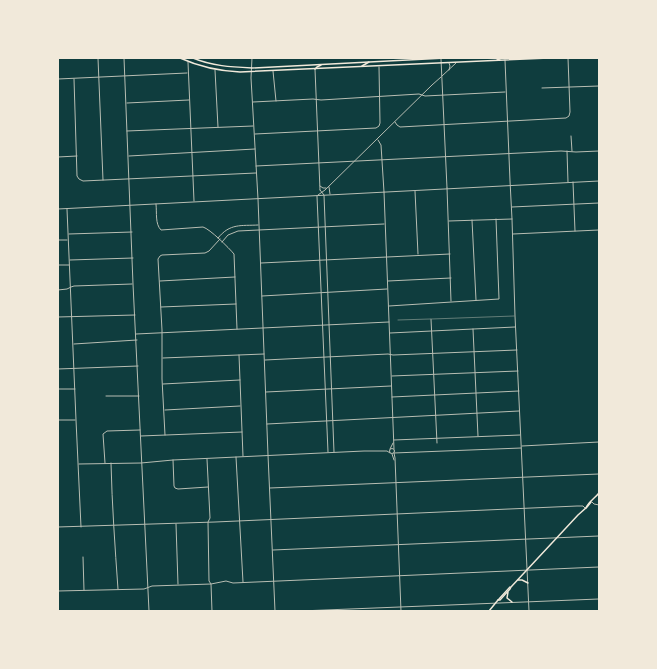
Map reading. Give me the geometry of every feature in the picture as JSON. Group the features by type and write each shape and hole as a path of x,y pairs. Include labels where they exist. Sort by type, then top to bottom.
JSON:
{"main road":[{"path":"180,58 215,70 232,72 274,72 549,58"},
{"path":"193,58 216,65 252,68 446,58"},
{"path":"495,61 502,58"},
{"path":"360,67 368,61"},
{"path":"315,69 323,64"},
{"path":"497,602 503,593 518,580 599,493"},
{"path":"518,580 528,583"},
{"path":"489,611 511,587"},
{"path":"508,592 508,598 512,602"}],"street":[{"path":"98,58 103,181"},
{"path":"124,58 141,463 149,611"},
{"path":"252,58 275,611"},
{"path":"441,58 452,302"},
{"path":"395,122 400,127 507,122 568,117 570,112 568,58"},
{"path":"506,59 507,122 512,207 515,316 529,611"},
{"path":"188,61 194,202"},
{"path":"253,102 416,97 422,95 456,62"},
{"path":"449,63 449,70"},
{"path":"254,134 376,128 380,123 378,66"},
{"path":"315,69 320,185 320,190 317,195 318,228 328,452"},
{"path":"215,70 218,127"},
{"path":"274,72 276,101"},
{"path":"58,79 188,73"},
{"path":"74,78 79,179 83,181 103,181 256,173"},
{"path":"542,88 599,86"},
{"path":"426,91 429,95"},
{"path":"317,195 323,192 395,122 419,94 424,96 506,92"},
{"path":"126,103 189,100"},
{"path":"128,131 254,126"},
{"path":"571,136 572,152"},
{"path":"377,139 381,145 384,192 394,440 390,453 394,461"},
{"path":"128,156 255,149"},
{"path":"567,151 568,183"},
{"path":"256,166 358,162 446,156 599,151"},
{"path":"58,157 77,156"},
{"path":"359,157 362,161"},
{"path":"346,162 350,166"},
{"path":"58,209 599,181"},
{"path":"573,182 576,231"},
{"path":"320,185 323,188 327,188"},
{"path":"329,186 330,195"},
{"path":"320,190 324,195 334,452"},
{"path":"415,190 418,255"},
{"path":"512,207 599,203"},
{"path":"156,204 157,225 161,230 206,228 234,254 237,329"},
{"path":"67,208 81,527"},
{"path":"388,306 499,299 496,219"},
{"path":"448,221 512,219"},
{"path":"472,220 476,300"},
{"path":"218,238 224,230 230,227 259,224"},
{"path":"222,242 232,233 244,231 385,224"},
{"path":"513,234 599,230"},
{"path":"68,234 132,232"},
{"path":"58,240 68,240"},
{"path":"165,435 158,259 162,255 204,253 209,251 220,240"},
{"path":"260,263 450,254"},
{"path":"69,260 132,258"},
{"path":"58,265 69,265"},
{"path":"160,281 235,277"},
{"path":"387,281 451,278"},
{"path":"58,290 71,287 133,284"},
{"path":"262,296 388,289"},
{"path":"161,307 236,304"},
{"path":"58,318 135,315"},
{"path":"431,319 436,443"},
{"path":"136,334 389,322"},
{"path":"390,333 516,327"},
{"path":"473,329 478,436"},
{"path":"73,344 136,340"},
{"path":"264,360 517,350"},
{"path":"162,358 264,354"},
{"path":"239,355 243,457"},
{"path":"58,369 138,366"},
{"path":"391,376 518,371"},
{"path":"163,384 240,380"},
{"path":"266,392 391,386"},
{"path":"58,389 75,388"},
{"path":"392,397 519,391"},
{"path":"106,396 139,396"},
{"path":"164,410 241,406"},
{"path":"267,424 333,422 396,417 520,411"},
{"path":"58,420 76,420"},
{"path":"104,463 103,434 107,431 140,430"},
{"path":"141,436 242,432"},
{"path":"394,440 520,435"},
{"path":"393,442 401,611"},
{"path":"521,446 599,442"},
{"path":"387,451 393,448 398,452"},
{"path":"78,464 141,463 207,458 368,450 394,453 521,448"},
{"path":"236,457 243,582"},
{"path":"207,458 210,518 208,522 209,581 211,584 212,611"},
{"path":"173,460 175,488 208,487"},
{"path":"111,463 118,590"},
{"path":"269,488 599,474"},
{"path":"591,502 599,505"},
{"path":"58,528 524,508 583,506 586,508"},
{"path":"176,523 178,585"},
{"path":"273,550 599,536"},
{"path":"83,557 84,590"},
{"path":"58,591 118,590 148,588 152,586 211,584 226,581 234,583 599,567"},
{"path":"300,611 599,599"}],"lane":[{"path":"398,320 515,316"}]}
